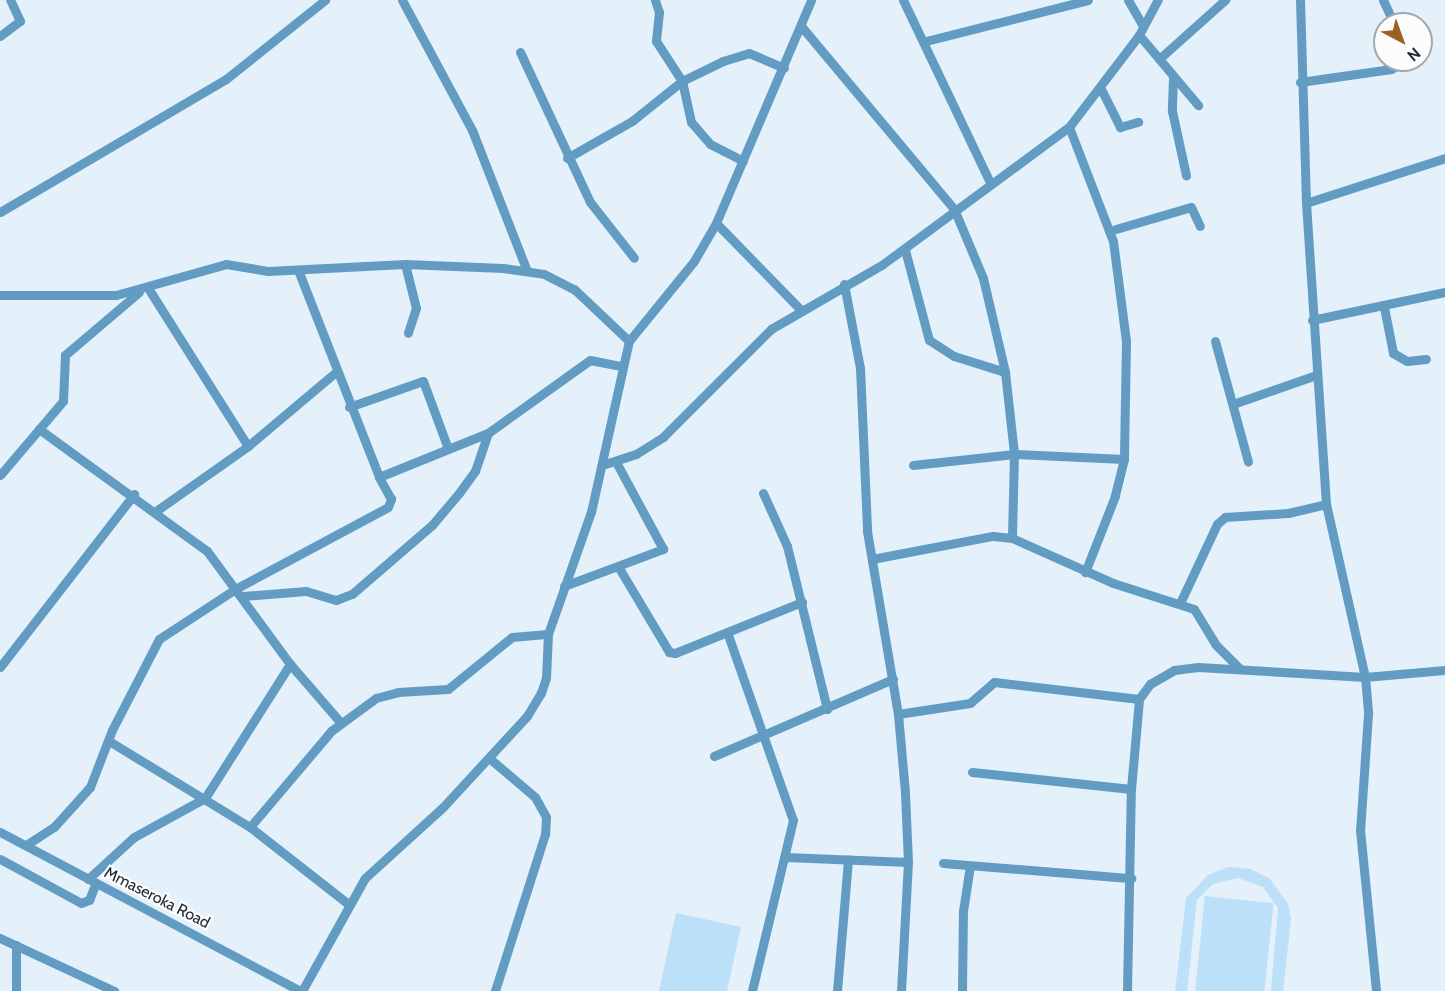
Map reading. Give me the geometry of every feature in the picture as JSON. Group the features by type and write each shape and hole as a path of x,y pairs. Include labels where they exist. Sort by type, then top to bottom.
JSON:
{"street":[{"path":"0,36 20,21 10,0"},
{"path":"0,212 226,79 326,0"},
{"path":"402,0 472,130 527,271"},
{"path":"655,0 659,12 656,41 682,81 691,122 700,135 729,157 743,161"},
{"path":"301,991 347,903 365,878 489,758 541,693 546,678 548,634 602,465 629,341 694,261 716,223 784,68 811,0"},
{"path":"903,0 926,41 990,182"},
{"path":"926,41 1088,0"},
{"path":"1128,0 1141,31 1173,77 1198,105"},
{"path":"602,465 615,462 663,437 771,329 800,309 905,250 990,182 1069,128 1141,31 1158,0"},
{"path":"1160,59 1225,0"},
{"path":"1300,0 1300,82 1312,320 1326,504 1365,677 1368,714 1360,831 1376,991"},
{"path":"801,26 954,209 983,278 1005,372 1014,454 1012,538"},
{"path":"520,52 567,158 590,202 634,258"},
{"path":"567,158 632,121 682,81 749,53 784,68"},
{"path":"1300,82 1373,71"},
{"path":"1173,77 1172,111 1186,175"},
{"path":"1100,87 1120,127 1138,122"},
{"path":"1069,128 1110,231 1126,341 1124,459 1116,495 1085,572"},
{"path":"1306,203 1445,158"},
{"path":"1110,231 1191,207 1200,226"},
{"path":"716,223 800,309"},
{"path":"905,250 929,340 954,356 1005,372"},
{"path":"0,295 116,295 144,289 226,264 298,270 405,264 527,271 574,289 629,341"},
{"path":"405,264 416,308 408,333"},
{"path":"26,845 54,827 84,796 159,639 388,507 391,499 349,407 298,270"},
{"path":"844,284 861,375 863,491 898,714 908,861 901,991"},
{"path":"0,476 63,401 65,355 144,289"},
{"path":"144,289 248,446"},
{"path":"1312,320 1384,307 1445,292"},
{"path":"1384,307 1393,353 1407,361 1426,359"},
{"path":"1215,341 1248,462"},
{"path":"379,477 447,446 488,433 590,360 622,366"},
{"path":"156,511 248,446 336,372"},
{"path":"1233,404 1316,375"},
{"path":"349,407 423,381 447,446"},
{"path":"39,429 134,494 207,551 240,592 290,664 340,722"},
{"path":"240,592 306,591 336,600 352,594 432,525 475,471 488,433"},
{"path":"913,465 1014,454 1124,459"},
{"path":"564,586 619,568 664,547 615,462"},
{"path":"763,493 787,546 827,709"},
{"path":"0,667 134,494"},
{"path":"1180,603 1217,525 1225,518 1326,504"},
{"path":"872,559 993,536 1012,538 1085,572 1180,603 1202,617 1216,645 1240,669"},
{"path":"619,568 669,652 802,602"},
{"path":"727,632 793,813 785,857 752,991"},
{"path":"250,827 282,784 340,722 388,694 448,689 512,637 548,634"},
{"path":"0,860 81,903 89,900 92,881 135,837 205,798 290,664"},
{"path":"1127,991 1131,789 1139,699 1150,684 1174,670 1240,669 1365,677 1445,670"},
{"path":"714,756 893,679"},
{"path":"898,714 970,704 994,682 1139,699"},
{"path":"109,741 250,827 347,903"},
{"path":"489,758 535,797 546,817 545,834 495,991"},
{"path":"972,772 1131,789"},
{"name":"Mmaseroka Road","path":"0,832 301,991"},
{"path":"785,857 908,861"},
{"path":"837,991 848,859"},
{"path":"943,863 1131,878"},
{"path":"962,991 963,911 970,866"},
{"path":"0,938 114,991"},
{"path":"16,945 16,991"}],"shaded area":[{"path":"1228,867 1250,869 1269,878 1288,904 1291,919 1283,991 1271,991 1278,908 1263,887 1238,878 1213,884 1197,900 1187,991 1175,991 1186,898 1208,875"},
{"path":"1205,896 1274,903 1264,991 1195,991"},
{"path":"676,913 741,927 727,991 659,991"}]}
